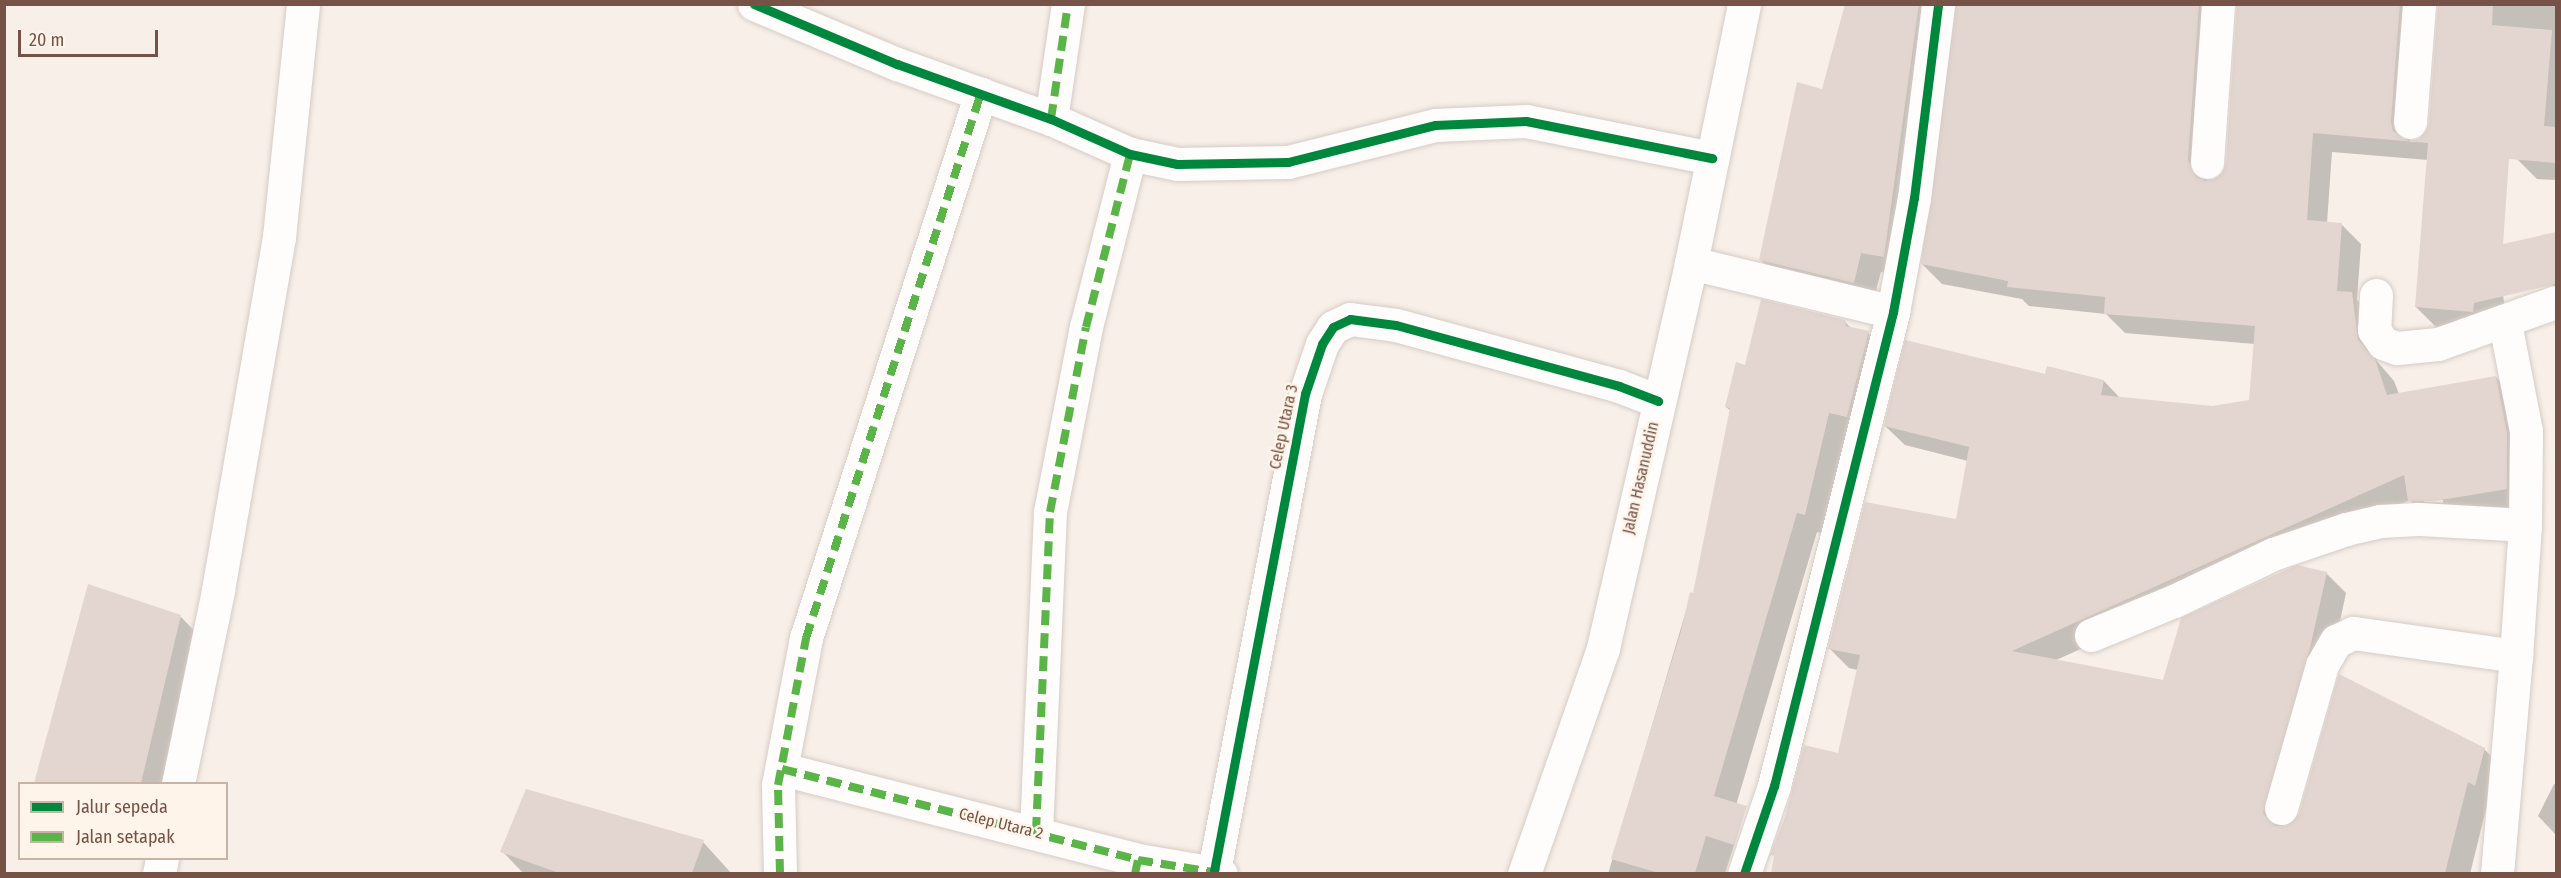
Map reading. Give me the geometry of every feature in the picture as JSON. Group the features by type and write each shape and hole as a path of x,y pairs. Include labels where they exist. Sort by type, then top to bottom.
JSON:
{"street":[{"path":"178,782 218,591 279,237 303,4"},
{"path":"754,4 897,64 1051,119 1130,154 1177,164 1288,162 1435,125 1526,121 1712,158"},
{"path":"1051,119 1068,4"},
{"name":"Jalan Hasanuddin","path":"1524,873 1604,648 1691,262 1744,4"},
{"path":"1744,873 1774,786 1893,312 1916,188 1938,4"},
{"path":"2207,162 2218,4"},
{"path":"2410,122 2419,4"},
{"path":"780,873 778,785 806,638 981,93"},
{"path":"1036,832 1050,512 1086,327 1130,154"},
{"path":"1691,262 1893,312"},
{"path":"2376,295 2374,330 2383,343 2397,348 2438,344 2505,323 2556,302"},
{"name":"Celep Utara 3","path":"1218,872 1305,394 1322,344 1333,327 1350,318 1396,325 1619,386 1658,401"},
{"path":"2496,873 2516,656 2525,525 2526,431 2505,323"},
{"path":"2091,635 2174,601 2273,554 2346,529 2380,521 2418,519 2525,525"},
{"path":"2281,808 2322,665 2336,641 2354,633 2516,656"},
{"name":"Celep Utara 2","path":"782,769 1036,832 1137,867 1218,872"}],"building":[{"path":"1845,4 1919,4 1884,257 1861,253 1854,283 1759,260 1797,82 1822,89"},
{"path":"1956,4 2199,4 2188,161 2196,177 2206,181 2222,173 2226,163 2237,4 2400,4 2391,121 2393,131 2408,141 2419,139 2429,124 2438,4 2493,4 2492,25 2552,30 2544,126 2556,127 2556,163 2509,159 2503,244 2556,232 2556,284 2474,303 2473,312 2415,307 2428,143 2313,133 2307,220 2342,223 2337,291 2352,292 2358,340 2375,359 2387,395 2496,376 2507,433 2507,489 2435,501 2408,501 2404,475 2012,651 2163,680 2181,618 2297,565 2327,572 2310,648 2263,813 2275,826 2285,826 2299,814 2339,674 2485,748 2475,786 2468,782 2445,873 1771,873 1774,856 1770,855 1785,817 1804,745 1838,753 1860,655 1828,649 1865,502 1956,519 1969,447 1884,426 1905,340 2045,374 2047,366 2104,380 2101,395 2212,406 2249,400 2255,326 2104,314 2105,297 2007,287 2008,281 1921,264"},
{"path":"1761,299 1845,320 1846,326 1869,331 1847,417 1829,413 1805,515 1797,513 1714,796 1747,806 1734,845 1706,836 1695,873 1659,873 1611,859 1681,631 1690,592 1693,593 1730,408 1725,407 1736,362 1745,365"},
{"path":"88,584 181,615 141,782 34,782"},
{"path":"526,789 704,840 692,873 559,873 500,852"}],"marked path":[{"path":"1051,119 1068,4"},
{"path":"780,874 778,785 806,638 981,93"},
{"path":"1036,832 1050,512 1086,327 1130,154"},
{"path":"782,769 1138,860 1219,873"},
{"path":"1135,874 1138,860"}],"cycle path":[{"path":"754,4 897,64 1051,119 1130,154 1177,164 1288,162 1435,125 1526,121 1712,158"},
{"path":"1744,874 1774,786 1893,312 1914,198 1938,4"},
{"path":"1214,871 1305,394 1322,344 1333,327 1350,319 1396,325 1619,386 1658,401"}]}
